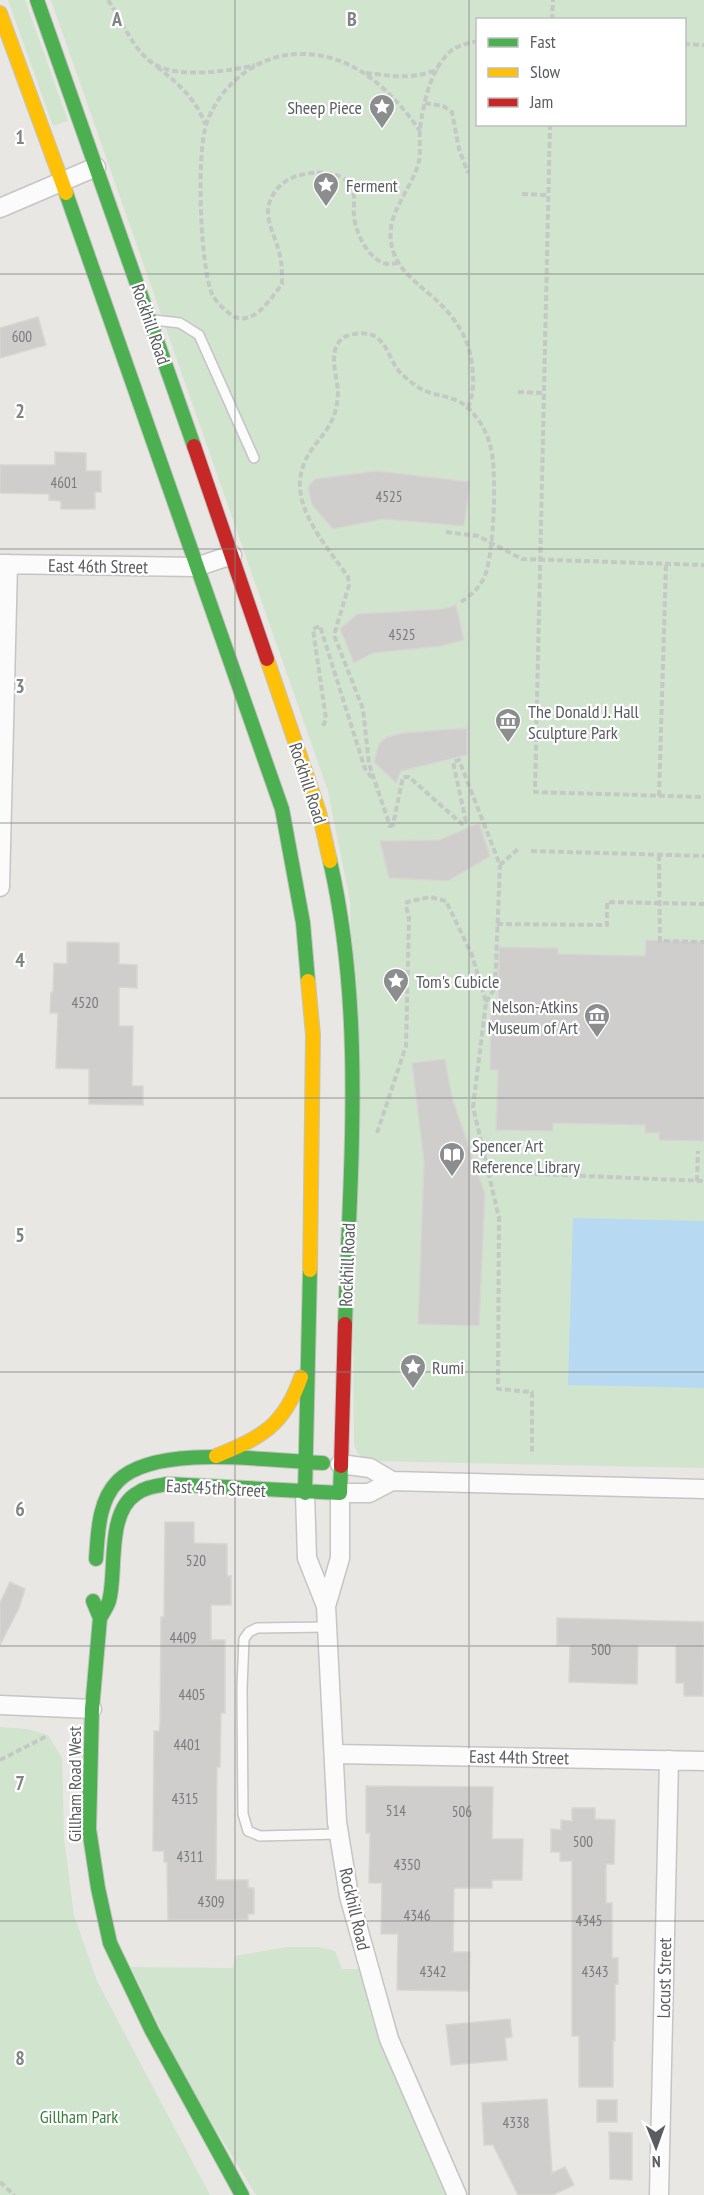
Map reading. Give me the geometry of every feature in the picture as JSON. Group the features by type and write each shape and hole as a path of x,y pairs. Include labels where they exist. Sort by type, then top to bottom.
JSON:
{"main road":[{"name":"Rockhill Road","path":"37,0 232,555 319,812 335,882 348,963 353,1077 340,1493"},
{"name":"Rockhill Road","path":"0,13 62,182 282,809 303,923 313,1035 312,1220 305,1493"},
{"path":"95,1568 100,1516 106,1499 117,1482 129,1471 145,1464 164,1460 212,1458 254,1440 284,1416 297,1389 307,1354"},
{"name":"East 45th Street","path":"212,1458 340,1464"},
{"name":"East 45th Street","path":"100,1618 109,1601 114,1538 124,1507 133,1495 146,1488 166,1484 305,1493 340,1493"},
{"name":"Gillham Road West","path":"93,1590 92,1601 100,1618 92,1709 89,1829 98,1888 110,1943 152,2031 242,2195"}],"street":[{"path":"0,208 96,167"},
{"name":"East 46th Street","path":"4,564 196,567 232,555"},
{"path":"0,887 4,564"},
{"name":"East 45th Street","path":"340,1464 370,1468 392,1481"},
{"name":"East 45th Street","path":"340,1493 369,1493 392,1481 704,1489"},
{"name":"Rockhill Road","path":"305,1493 307,1558 326,1606 339,1834 349,1896 389,2039 457,2195"},
{"name":"Rockhill Road","path":"326,1606 340,1558 340,1493"},
{"path":"0,1705 92,1709"},
{"name":"East 44th Street","path":"334,1754 704,1761"},
{"name":"Locust Street","path":"659,2195 669,1760"}],"lane":[{"path":"149,320 180,323 199,335 254,458"},
{"path":"327,1627 257,1629 249,1632 244,1639 243,1814 249,1831 260,1836 339,1834"}],"path":[{"path":"108,0 132,39 154,65 186,90 202,114 206,125"},
{"path":"552,18 553,0"},
{"path":"468,408 474,393 474,386 470,348 466,338 443,306 410,278 398,263 392,247 390,230 393,214 418,164 425,103 438,69 452,50 476,41"},
{"path":"686,44 704,45"},
{"path":"154,65 173,70 203,73 221,72 279,57 309,54 327,56 365,73 395,98 420,131"},
{"path":"259,64 243,74 220,95 206,125 202,142 201,221 207,276 213,296 227,311 236,317 245,318 255,316 282,284 280,255 268,212 274,191 286,181 310,172 327,173 347,182 352,187 355,227 362,241 380,262 388,265 398,263"},
{"path":"365,73 400,77 427,74 438,69"},
{"path":"425,103 443,106 452,112 459,149 468,173"},
{"path":"550,126 535,792 704,797"},
{"path":"522,194 548,195"},
{"path":"461,602 482,582 486,574 491,544 494,469 487,434 468,408 455,399 428,392 402,375 396,369 385,343 374,336 360,333 346,336 338,343 335,353 338,392 336,409 331,424 312,447 300,475 300,490 304,508 348,577 349,585 334,635 363,709 369,764 390,825 393,825 404,777 409,777 462,824 466,822 453,762 459,760 500,865 495,988 486,1002"},
{"path":"518,392 544,393"},
{"path":"446,532 478,536 522,559 704,565"},
{"path":"660,796 666,564"},
{"path":"322,726 326,719 314,629 320,626 365,769 375,782"},
{"path":"500,865 519,848"},
{"path":"531,851 704,856"},
{"path":"659,855 660,941 704,942"},
{"path":"377,1133 406,1046 409,918 407,902 430,897 447,901 472,955 486,1002 473,1107 500,1218 498,1389 532,1392 532,1455"},
{"path":"497,924 607,925 606,902 704,904"},
{"path":"697,1181 698,1151"},
{"path":"490,1172 704,1181"},
{"path":"0,1760 46,1736"},
{"path":"0,2182 14,2195"}],"green space":[{"path":"8,0 25,0 68,121 53,126"},
{"name":"The Donald J. Hall Sculpture Park","path":"51,0 704,0 704,1468 371,1461 358,1453 354,1444 350,901 328,791"},
{"name":"Gillham Park","path":"0,1727 27,1729 48,1735 62,1758 64,1839 74,1915 97,1981 210,2195 0,2195"},
{"path":"287,1947 319,1947 335,1951 342,1969 359,1969 372,2019 435,2170 449,2195 256,2195 183,2076 131,1967 233,1968 235,1956"}],"water":[{"path":"573,1218 704,1221 704,1388 568,1385"}],"building":[{"path":"38,317 46,345 0,358 0,328"},
{"path":"55,452 86,453 86,471 101,471 101,492 95,492 95,509 61,509 61,501 49,500 49,494 0,493 0,465 55,465"},
{"path":"377,471 470,482 464,526 383,519 333,529 312,505 308,487 315,479"},
{"path":"456,605 464,640 441,646 373,653 354,663 340,629 357,614 442,609"},
{"path":"467,728 467,755 401,771 396,783 374,762 379,744 387,737 403,733"},
{"path":"479,823 490,856 482,861 448,881 389,878 380,841 439,840"},
{"name":"Nelson-Atkins Museum of Art","path":"646,940 704,942 704,1141 659,1140 659,1133 645,1133 645,1125 553,1123 553,1131 496,1130 498,1070 490,1070 491,1007 498,1008 499,947 558,948 558,954 645,956"},
{"path":"67,942 119,943 119,964 137,965 137,988 119,987 119,1026 133,1026 132,1086 143,1086 143,1105 89,1104 89,1069 56,1068 58,1013 50,1013 51,992 53,992 54,963 67,964"},
{"name":"Spencer Art Reference Library","path":"445,1059 452,1097 485,1194 479,1326 418,1324 424,1162 412,1063"},
{"path":"165,1522 194,1522 194,1543 227,1544 227,1576 231,1576 231,1605 211,1605 211,1640 225,1640 225,1713 221,1713 220,1767 217,1767 216,1880 248,1880 248,1888 254,1888 254,1914 248,1914 248,1920 168,1920 167,1862 164,1862 164,1851 153,1851 154,1731 159,1731 160,1724"},
{"path":"10,1582 25,1589 19,1608 0,1645 0,1603"},
{"path":"557,1618 704,1622 703,1696 684,1696 684,1683 676,1683 676,1645 638,1645 637,1684 569,1682 570,1645 557,1645"},
{"path":"366,1786 493,1787 492,1839 523,1839 522,1880 492,1880 492,1888 454,1888 453,1952 470,1952 469,1991 397,1990 398,1934 381,1934 382,1883 369,1883 370,1833 366,1833"},
{"path":"572,1808 595,1808 595,1819 615,1820 614,1864 606,1864 606,1903 612,1903 612,1958 618,1958 618,1984 615,1984 613,2087 579,2087 579,2036 572,2036 572,1861 560,1861 560,1852 551,1852 551,1829 561,1830 561,1820 572,1821"},
{"path":"510,2019 512,2037 505,2038 507,2060 451,2065 446,2025"},
{"path":"547,2099 552,2173 565,2167 574,2185 553,2195 518,2195 493,2145 484,2145 482,2103"},
{"path":"597,2100 617,2100 617,2122 597,2122"},
{"path":"609,2132 632,2133 632,2180 610,2179"}],"traffic: fast":[{"path":"37,0 194,446"},
{"path":"66,193 282,809 303,923 308,981"},
{"path":"330,861 341,918 348,976 351,1034 352,1150 345,1324"},
{"path":"305,1493 310,1270"},
{"path":"96,1559 100,1518 106,1498 118,1481 136,1469 159,1462 215,1457 323,1463"},
{"path":"100,1618 109,1601 114,1544 120,1515 127,1503 139,1492 167,1484 340,1493 341,1466"},
{"path":"93,1601 100,1618 92,1709 89,1829 98,1888 110,1943 152,2031 242,2195"}],"traffic: slow":[{"path":"0,13 66,193"},
{"path":"267,659 319,812 330,861"},
{"path":"308,981 313,1035 310,1270"},
{"path":"216,1456 259,1436 279,1419 301,1377"}],"traffic: jam":[{"path":"194,446 267,659"},
{"path":"341,1466 345,1324"}],"place":[{"name":"Sheep Piece","path":"382,130"},
{"name":"Ferment","path":"326,208"},
{"name":"The Donald J. Hall Sculpture Park","path":"508,744"},
{"name":"Tom's Cubicle","path":"396,1004"},
{"name":"Nelson-Atkins Museum of Art","path":"597,1039"},
{"name":"Spencer Art Reference Library","path":"452,1178"},
{"name":"Rumi","path":"413,1390"}]}
